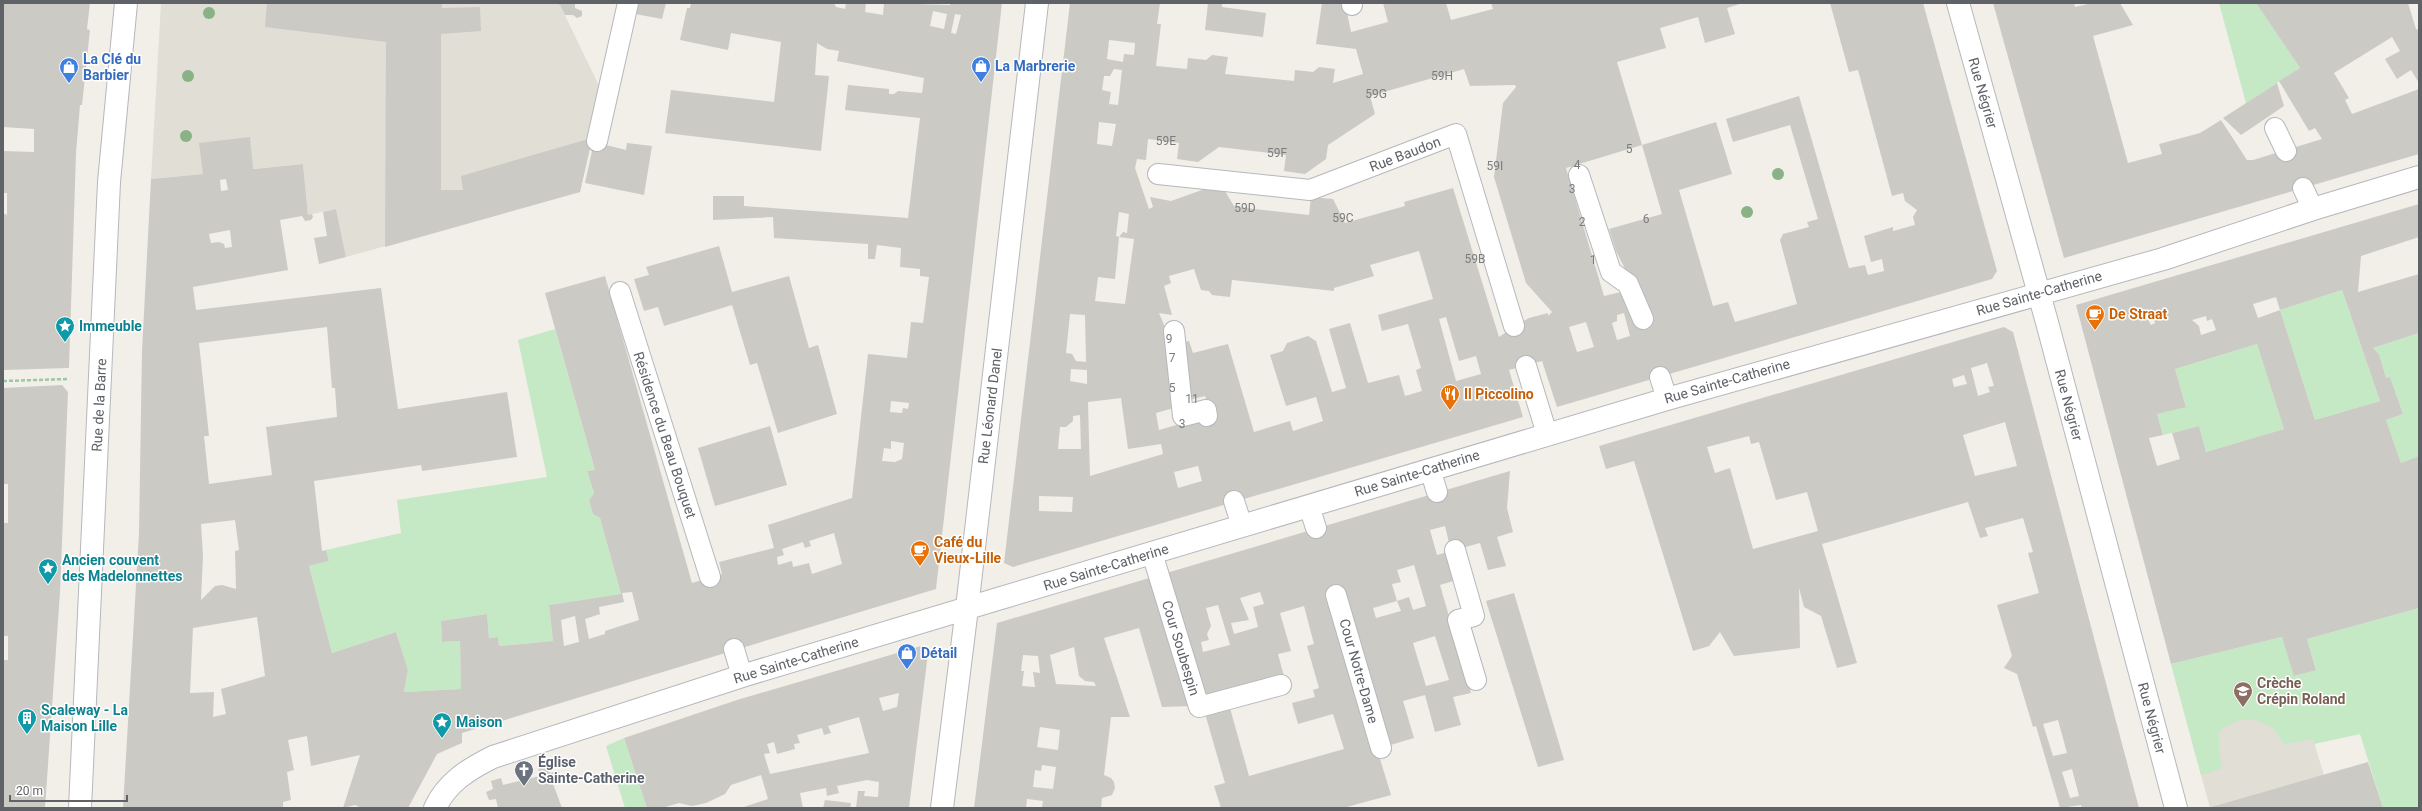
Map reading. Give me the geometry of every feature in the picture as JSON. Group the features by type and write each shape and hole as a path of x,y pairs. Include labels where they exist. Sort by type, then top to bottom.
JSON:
{"street":[{"name":"Rue de la Barre","path":"80,808 109,182 126,3"},
{"name":"Rue Léonard Danel","path":"942,808 968,608 1036,3"},
{"name":"Rue Négrier","path":"1958,3 2039,293 2176,808"},
{"name":"Rue Sainte-Catherine","path":"435,808 445,790 457,778 493,757 742,676 1546,434 2163,259 2313,209 2419,177"}],"lane":[{"path":"597,141 628,3"},
{"path":"2275,128 2286,150"},
{"name":"Rue Baudon","path":"1158,174 1310,190 1456,134 1514,326"},
{"path":"1579,175 1611,272 1628,284 1643,319"},
{"path":"2303,188 2313,209"},
{"name":"Résidence du Beau Bouquet","path":"620,292 710,577"},
{"path":"1174,331 1183,416 1206,410 1207,416"},
{"path":"1526,366 1546,434"},
{"path":"1660,377 1667,399"},
{"path":"1430,469 1437,492"},
{"path":"1234,501 1242,526"},
{"path":"1309,506 1316,528"},
{"path":"1455,550 1474,616 1458,620 1476,680"},
{"name":"Cour Soubespin","path":"1152,553 1199,707 1281,685"},
{"name":"Cour Notre-Dame","path":"1336,594 1381,748"},
{"path":"734,650 742,676"}],"path":[{"path":"3,381 100,378"}],"shaded area":[{"path":"161,3 555,3 560,5 603,94 580,192 346,257 336,209 308,215 303,164 151,179"},
{"name":"Crèche Crépin Roland","path":"2171,664 2313,739 2334,808 2210,808"}],"green space":[{"path":"2219,3 2256,3 2300,68 2246,103"},
{"path":"2342,290 2380,401 2315,420 2280,310"},
{"path":"555,329 595,470 587,471 594,493 589,500 593,514 600,518 621,594 549,605 553,641 499,646 498,637 489,638 487,614 441,621 442,642 460,641 461,689 404,692 408,670 396,632 332,653 309,566 329,561 326,550 401,533 397,500 547,477 518,340"},
{"path":"2419,333 2419,456 2401,463 2386,420 2403,414 2390,377 2386,378 2379,354 2373,348"},
{"path":"2257,344 2284,429 2206,452 2199,426 2163,435 2157,414 2186,406 2175,369"},
{"path":"2419,608 2419,808 2383,808 2360,734 2314,744 2313,739 2284,744 2275,730 2271,727 2258,721 2244,720 2231,724 2219,732 2219,753 2222,768 2201,775 2171,664 2282,637 2295,676 2316,669 2307,639"},
{"path":"624,738 647,808 625,808 606,746"}],"building":[{"path":"3,3 90,3 87,29 90,30 82,105 80,105 76,153 69,368 3,370 3,213 7,215 7,193 3,193 3,151 34,152 34,129 3,127"},
{"path":"267,3 442,3 442,8 480,7 481,31 441,34 441,190 463,190 461,176 592,138 580,192 385,247 386,42 265,27"},
{"path":"554,3 575,3 575,8 582,11 582,16 577,18 573,15 565,15 560,5"},
{"path":"632,3 666,3 662,19 630,13"},
{"path":"691,3 834,3 836,7 845,9 846,3 866,3 865,12 883,15 884,3 950,5 951,3 1002,3 936,589 462,733 462,743 437,754 408,808 361,808 355,805 343,808 360,755 311,766 307,736 288,740 294,770 287,772 291,800 283,802 283,808 123,808 139,533 142,351 151,179 203,174 199,143 250,137 253,169 303,164 308,215 312,214 313,217 311,220 305,221 302,216 280,220 288,270 193,287 196,310 381,288 398,409 507,392 517,457 422,471 421,465 314,481 322,551 326,550 329,561 309,566 332,653 396,632 408,670 404,692 461,689 460,641 442,642 441,621 487,614 489,638 498,637 499,646 553,641 549,605 621,594 600,518 593,514 589,500 594,493 587,471 595,470 545,293 605,276 692,583 722,574 719,562 774,548 768,525 852,498 868,354 907,358 911,322 923,323 929,277 920,276 920,269 900,267 901,248 877,245 875,259 868,259 868,244 774,238 773,217 713,220 713,196 744,196 744,206 908,218 920,118 845,110 848,85 889,89 889,94 894,94 898,91 922,93 924,78 837,61 839,51 827,49 817,43 815,75 829,76 821,151 665,133 671,90 774,102 781,42 731,33 728,50 680,40 687,8 690,8","holes":["933,11 947,14 944,29 930,26","955,14 961,15 956,34 951,33","226,179 228,190 221,191 220,180","230,230 232,247 225,248 224,244 219,242 211,243 209,234","327,327 332,388 335,388 337,417 266,427 272,475 209,484 204,436 209,436 199,343","891,401 909,403 908,409 903,408 902,413 890,412","891,441 904,443 902,459 895,462 882,461 884,448 891,449","235,520 239,550 235,551 236,589 222,585 215,586 201,600 203,556 201,524","834,533 842,564 812,574 809,563 793,567 792,561 778,565 777,557 784,555 782,549 803,542 805,548 811,546 809,541","632,592 639,620 605,631 605,634 589,639 585,619 600,614 599,607 624,602 622,593","575,616 579,642 564,646 561,620","257,617 265,676 221,689 226,714 213,717 214,692 190,693 193,628"]},
{"path":"1070,3 1160,3 1157,24 1161,24 1156,66 1187,69 1188,58 1206,60 1212,55 1228,57 1225,74 1294,81 1295,70 1313,72 1319,67 1335,69 1333,83 1363,74 1356,49 1316,44 1322,3 1345,3 1351,32 1388,22 1383,3 1446,3 1451,20 1493,9 1491,3 1743,3 1727,8 1735,34 1705,43 1698,17 1660,28 1666,48 1617,62 1642,145 1716,122 1732,174 1679,190 1713,306 1728,302 1735,322 1797,304 1780,240 1783,234 1809,227 1807,222 1818,219 1790,125 1733,142 1726,119 1799,96 1849,268 1865,265 1868,275 1884,271 1882,259 1871,262 1864,236 1893,227 1893,231 1915,225 1913,217 1917,210 1905,201 1903,193 1892,196 1858,70 1849,72 1830,3 1923,3 1997,271 1992,279 1557,407 1542,361 1509,370 1523,417 1013,567 1004,563","holes":["1109,40 1135,43 1134,55 1124,54 1123,62 1107,59","1114,69 1122,70 1118,105 1109,104 1111,92 1102,90 1104,76 1110,76","1464,69 1470,86 1515,85 1516,87 1503,103 1494,177 1526,283 1552,312 1548,316 1548,313 1529,318 1499,337 1453,188 1404,202 1405,206 1345,223 1333,199 1311,197 1309,215 1234,206 1223,188 1202,185 1202,190 1171,201 1150,197 1153,207 1149,209 1135,168 1137,159 1146,160 1148,139 1179,143 1177,159 1198,162 1219,147 1286,155 1284,171 1305,174 1326,159 1328,145 1375,114 1370,96","1099,122 1116,124 1112,146 1097,144","1642,145 1662,214 1609,229 1616,251 1642,303 1625,291 1604,296 1566,168","1119,212 1129,214 1127,233 1123,232 1119,237 1116,236","1119,237 1134,239 1125,304 1095,301 1098,277 1115,279","1419,251 1433,299 1378,315 1382,331 1408,324 1421,368 1416,370 1422,391 1405,396 1399,375 1368,383 1350,323 1329,329 1346,388 1332,392 1316,341 1308,336 1287,343 1283,351 1270,355 1286,406 1316,397 1323,421 1293,431 1290,421 1254,432 1228,344 1193,353 1189,341 1179,343 1185,401 1205,396 1211,415 1159,430 1156,413 1177,407 1167,332 1159,313 1172,315 1164,286 1171,283 1169,276 1194,269 1201,290 1209,291 1212,295 1230,297 1232,280 1334,291 1334,288 1374,276 1370,265","1624,313 1630,336 1617,340 1612,323 1617,321 1617,315","1070,314 1085,315 1086,362 1076,361 1072,354 1066,353","1446,317 1459,361 1476,356 1481,374 1456,381 1439,319","1586,322 1594,347 1577,352 1569,327","1071,369 1087,370 1087,384 1070,381","1121,398 1128,449 1161,444 1163,454 1090,476 1088,402","1080,415 1081,449 1058,449 1060,427 1066,427 1073,421 1073,416","1198,466 1202,481 1178,488 1174,472","1039,496 1073,497 1072,512 1039,511"]},
{"path":"1208,3 1222,3 1222,7 1266,13 1263,37 1205,30"},
{"path":"1993,3 2074,3 2075,7 2092,3 2120,3 2133,25 2093,36 2128,163 2162,154 2159,144 2200,133 2221,120 2247,160 2253,160 2322,139 2315,128 2309,131 2279,81 2300,68 2256,3 2408,3 2416,29 2419,30 2419,83 2411,70 2397,79 2385,59 2400,51 2392,37 2334,73 2349,98 2345,100 2352,114 2419,89 2419,154 2064,258"},
{"path":"2277,83 2284,106 2241,135 2223,118"},
{"path":"594,142 626,150 627,143 652,146 644,195 585,183"},
{"path":"2419,204 2419,237 2361,256 2358,292 2419,274 2419,333 2373,348 2379,354 2386,378 2390,377 2403,414 2386,420 2401,463 2419,456 2419,608 2307,639 2316,670 2294,676 2282,637 2171,664 2076,305","holes":["2342,290 2380,401 2315,420 2280,310","2276,297 2280,310 2258,318 2253,304","2153,313 2155,323 2151,325 2146,316","2206,316 2207,321 2212,319 2216,330 2201,335 2199,326 2192,320","2257,344 2284,429 2206,452 2199,426 2172,433 2180,459 2157,466 2149,438 2163,435 2157,414 2186,407 2175,369"]},
{"path":"336,209 346,257 319,264 314,238 327,236 323,212"},
{"path":"719,246 732,292 789,276 809,348 818,345 837,414 778,433 757,363 750,365 732,305 664,326 658,307 644,311 634,279 649,275 646,267"},
{"path":"2004,327 2013,332 2139,808 2082,808 2081,805 2060,808 2036,726 2033,727 2017,674 2004,668 2012,656 1997,605 2039,593 2028,553 2033,552 2023,518 1985,528 1988,536 1980,538 1968,502 1822,544 1857,663 1837,668 1821,616 1804,607 1799,588 1800,648 1734,656 1720,632 1709,646 1693,651 1634,461 1606,469 1599,446","holes":["1987,363 1994,386 1988,387 1990,392 1978,396 1971,368","1964,375 1967,384 1954,387 1952,379","2005,422 2017,466 1975,476 1963,435","1749,436 1751,444 1759,442 1776,500 1807,492 1818,531 1753,549 1730,468 1715,473 1707,447","2058,720 2067,753 2053,756 2043,724","2072,769 2079,796 2070,798 2062,772"]},
{"path":"62,385 68,392 60,592 45,808 3,808 3,660 8,660 8,636 3,636 3,523 8,523 8,484 3,484 3,388"},
{"path":"770,426 787,485 715,506 698,448"},
{"path":"1510,471 1507,508 1513,532 1497,537 1506,566 1488,570 1480,543 1451,551 1460,579 1440,585 1471,693 1453,697 1461,725 1435,732 1425,695 1403,701 1414,738 1377,749 1391,795 1343,808 1221,808 1214,786 1225,783 1204,710 1230,708 1249,776 1344,749 1333,714 1298,724 1292,703 1315,697 1313,690 1319,688 1307,646 1314,644 1304,606 1280,613 1291,651 1278,654 1285,680 1201,703 1163,574","holes":["1445,526 1451,551 1437,555 1430,530","1414,565 1426,606 1413,610 1409,597 1397,601 1392,584 1401,582 1397,570","1260,592 1264,604 1253,607 1258,627 1234,634 1231,623 1249,620 1240,598","1397,601 1401,611 1376,618 1373,608","1218,605 1230,645 1203,652 1201,642 1209,640 1207,634 1211,626 1206,608","1435,636 1449,680 1426,686 1413,643"]},
{"path":"1156,576 1194,706 1162,707 1139,628 1104,638 1130,717 1111,717 1104,775 1111,778 1114,782 1115,788 1112,795 1102,798 1101,808 1042,808 1043,801 1027,799 1026,808 974,808 997,623","holes":["1074,647 1079,676 1085,681 1094,682 1096,686 1056,684 1050,655","1023,655 1038,656 1040,673 1033,672 1035,687 1022,686 1024,671 1021,671","1040,727 1060,730 1058,750 1037,747","1042,765 1056,767 1053,789 1033,787 1035,770 1041,771"]},
{"path":"1514,593 1564,760 1538,767 1486,601"},
{"path":"921,646 928,653 909,808 856,808 858,791 865,791 864,796 878,797 879,782 867,780 837,786 839,793 827,796 826,788 800,793 803,808 741,808 768,799 761,775 731,785 725,794 706,803 692,806 679,803 662,808 647,808 624,738 737,700","holes":["899,693 897,707 883,711 879,698","859,717 869,753 770,774 764,754 770,753 767,744 774,742 777,754 795,749 794,744 800,743 797,735 822,728 824,735 831,733 828,726"]},
{"path":"2368,762 2383,808 2208,808"},
{"name":"Église Sainte-Catherine","path":"547,765 550,773 558,771 561,778 552,781 562,808 498,808 496,799 489,800 486,792 493,789 491,781 501,778 503,785 540,776 538,768"},
{"path":"825,800 851,803 850,808 823,808"}],"place":[{"name":"La Marbrerie","path":"981,83"},
{"name":"La Clé du Barbier","path":"69,84"},
{"name":"De Straat","path":"2095,331"},
{"name":"Immeuble","path":"65,343"},
{"name":"Il Piccolino","path":"1450,411"},
{"name":"Café du Vieux-Lille","path":"920,567"},
{"name":"Ancien couvent des Madelonnettes","path":"48,585"},
{"name":"Détail","path":"907,670"},
{"name":"Crèche Crépin Roland","path":"2243,708"},
{"name":"Scaleway - La Maison Lille","path":"27,735"},
{"name":"Maison","path":"442,739"},
{"name":"Église Sainte-Catherine","path":"524,787"}]}
